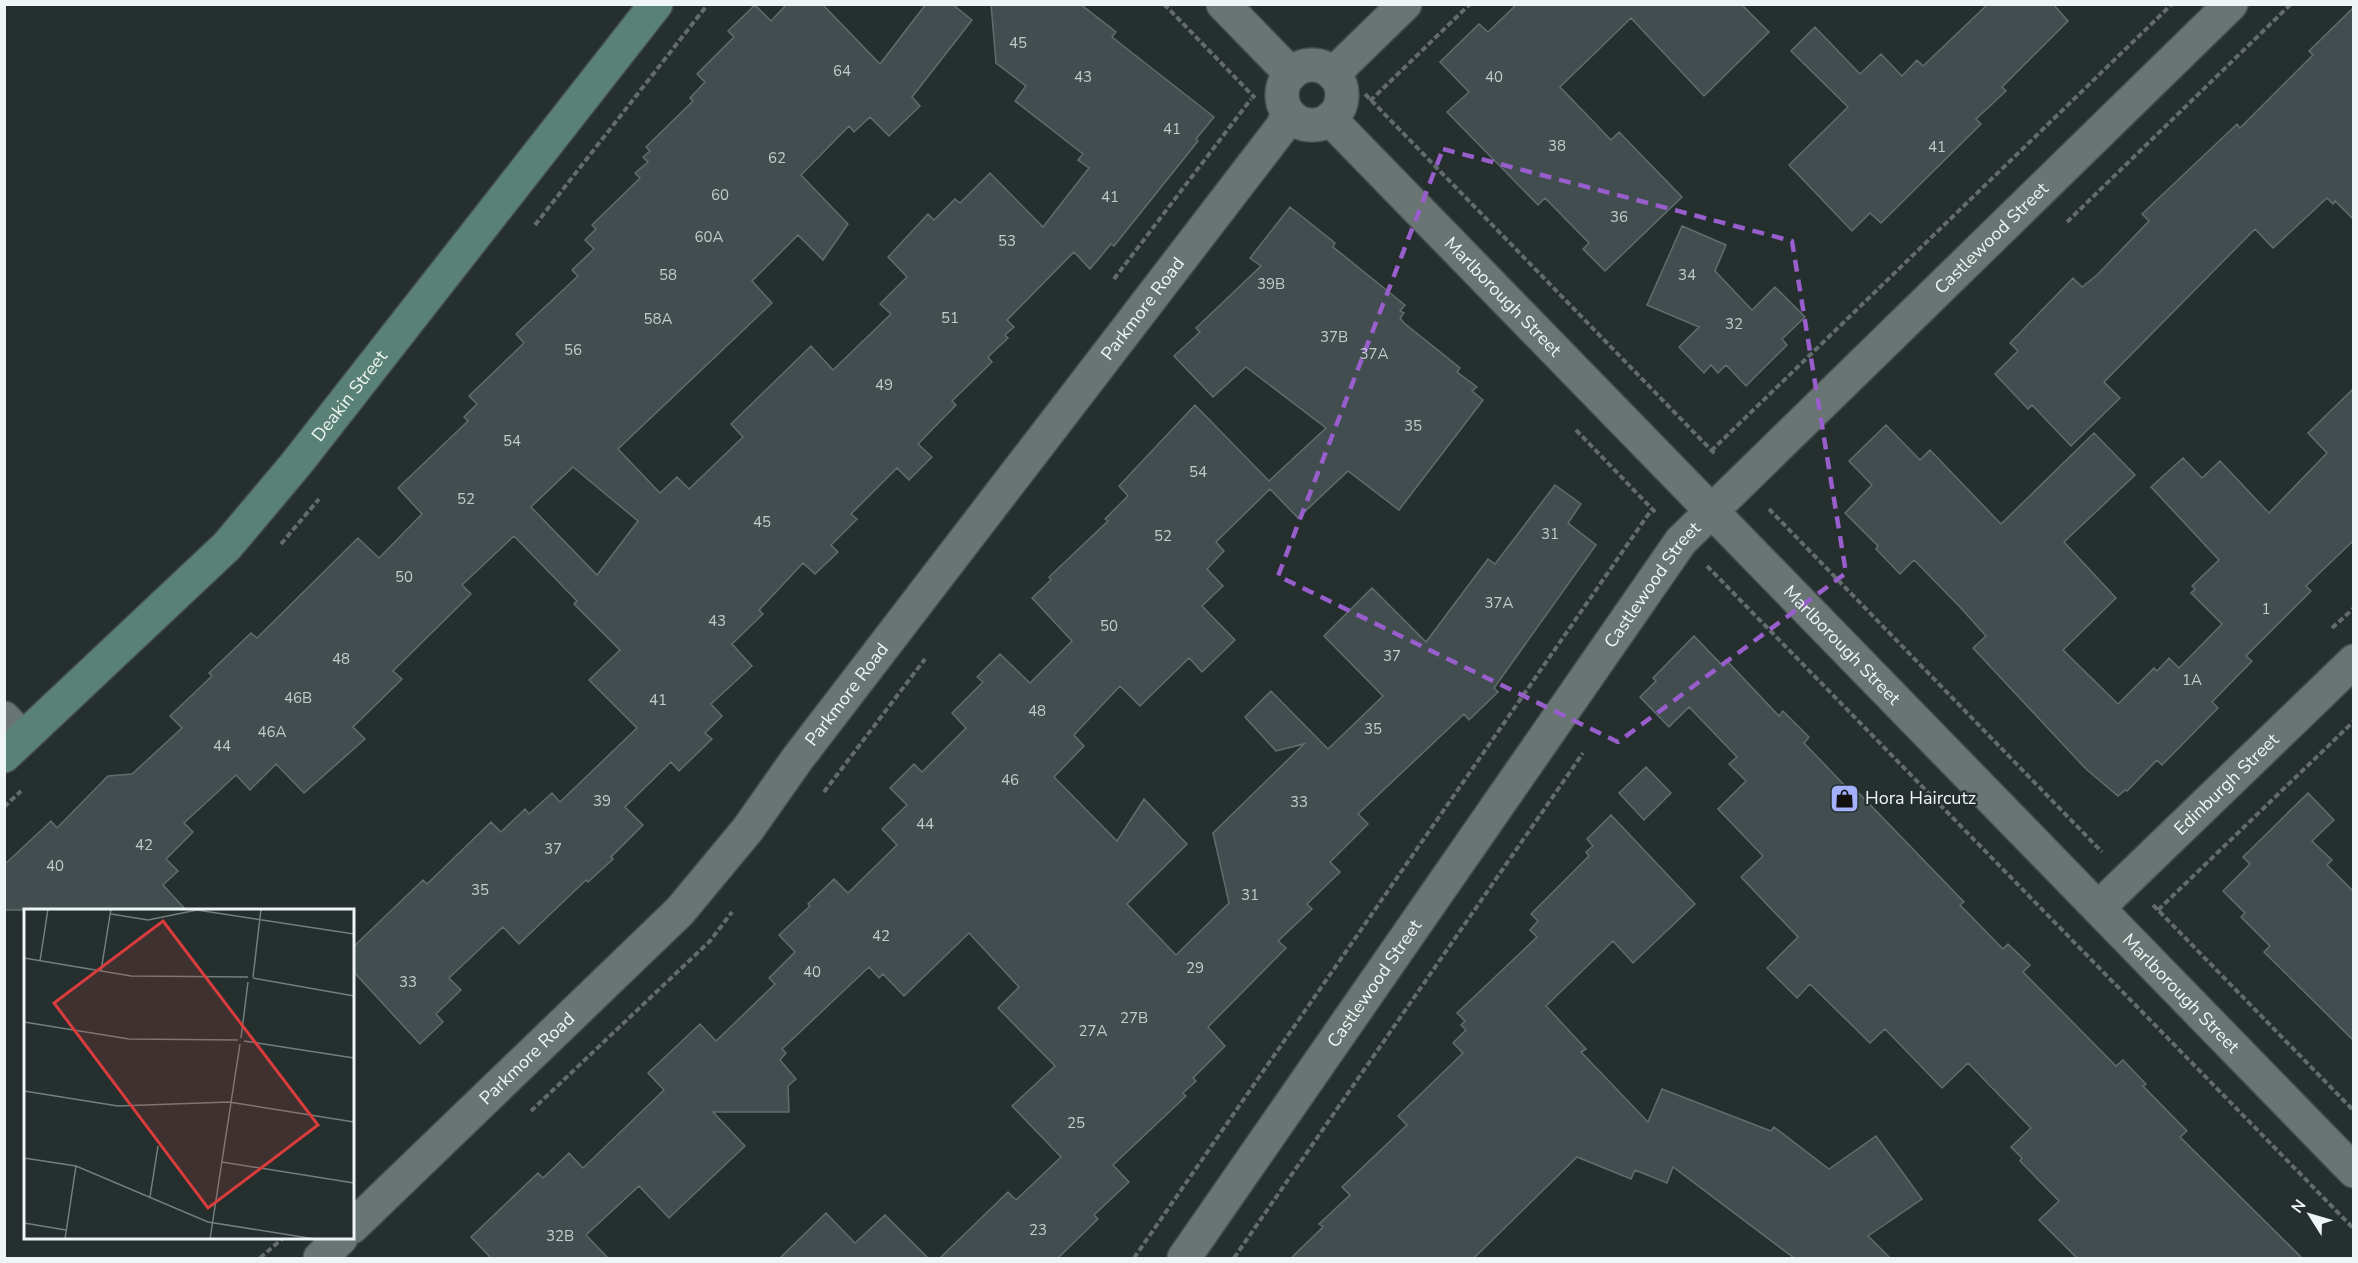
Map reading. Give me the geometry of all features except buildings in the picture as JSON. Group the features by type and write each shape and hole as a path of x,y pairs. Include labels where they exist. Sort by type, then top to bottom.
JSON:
{"street":[{"name":"Deakin Street","path":"11,737 227,546 297,464 657,4"},
{"path":"1223,4 1291,74"},
{"path":"1334,74 1405,4"},
{"name":"Castlewood Street","path":"1184,1258 1681,541 1711,508 2231,4"},
{"path":"1317,65 1334,74 1339,82 1341,102 1335,124 1303,124 1285,121 1282,89 1291,74 1299,68 1317,65"},
{"name":"Parkmore Road","path":"354,1225 680,911 748,829 798,758 1285,121"},
{"name":"Marlborough Street","path":"1335,124 2100,907 2354,1171"},
{"name":"Edinburgh Street","path":"2100,907 2354,661"},
{"path":"320,1258 340,1239"}],"path":[{"path":"1164,4 1253,96 1285,121"},
{"path":"1335,124 1371,100 1470,4"},
{"path":"1712,451 2172,4"},
{"path":"1108,287 1253,96"},
{"path":"1371,100 2354,1111"},
{"path":"1571,425 1681,541 2354,1229"},
{"path":"1134,1258 1653,509"},
{"path":"1704,579 1711,570"},
{"path":"818,799 927,657"},
{"path":"2158,910 2354,721"},
{"path":"1234,1258 1588,747"},
{"path":"530,1112 710,941 738,903"},
{"path":"260,1258 282,1239"}],"highlighted area":[{"path":"1443,149 1792,241 1846,573 1618,742 1278,576"}],"place":[{"name":"Hora Haircutz","path":"1844,798"}]}
